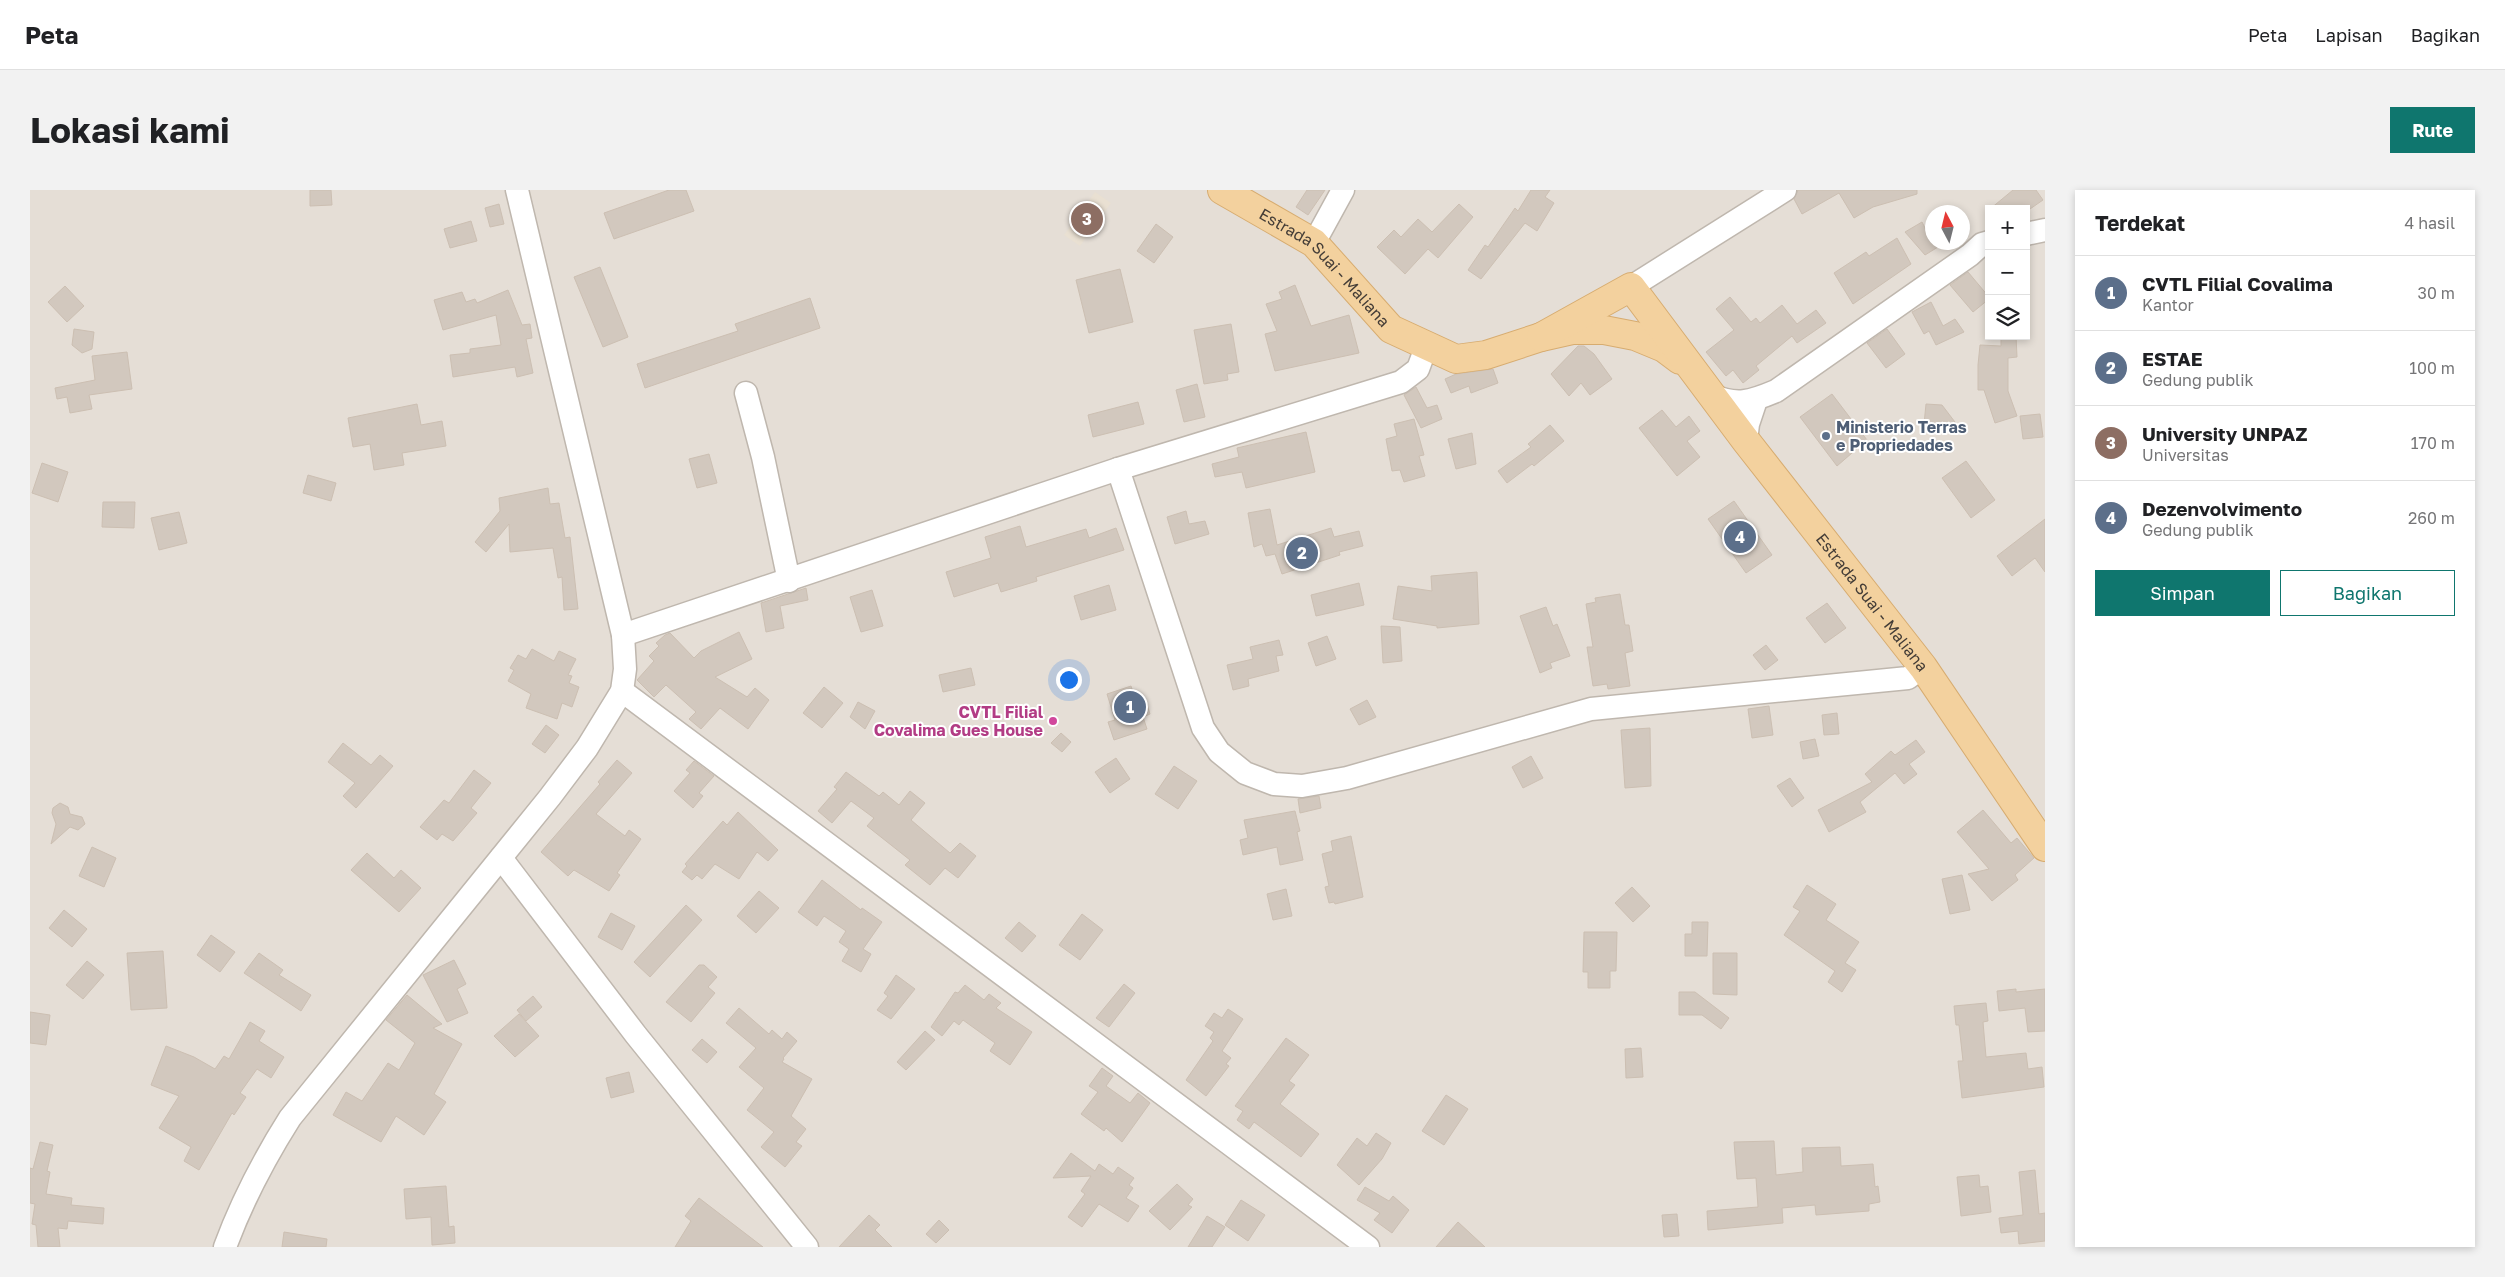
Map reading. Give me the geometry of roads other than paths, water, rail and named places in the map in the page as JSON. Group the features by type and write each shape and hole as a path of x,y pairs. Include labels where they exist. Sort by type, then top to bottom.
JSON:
{"main road":[{"name":"Estrada Suai - Maliana","path":"1222,190 1314,243 1391,329 1426,347 1456,358 1486,355 1541,337 1572,330 1604,330 1634,336 1664,348 1690,366"},
{"name":"Estrada Suai - Maliana","path":"1541,337 1631,287 1746,441 1923,667 2042,837"}],"street":[{"path":"224,1247 237,1214 262,1163 290,1118 501,858 587,748 622,691 625,669 623,635 517,190"},
{"path":"1314,243 1343,190"},
{"path":"1631,287 1785,190"},
{"path":"2030,233 2045,230"},
{"path":"1711,394 1728,402 1756,400 1776,391 1985,243"},
{"path":"623,635 788,582 1118,469 1401,382 1418,369 1426,347"},
{"path":"746,393 763,457 788,582"},
{"path":"1746,441 1748,424 1756,400"},
{"path":"1118,469 1203,728 1220,752 1246,773 1274,784 1302,786 1347,778 1591,709 1908,678 1923,667"},
{"path":"622,691 1368,1247"},
{"path":"501,858 636,1034 807,1247"}],"place":[{"name":"University UNPAZ","path":"1087,219"},
{"name":"Ministerio Terras e Propriedades","path":"1826,436"},
{"name":"Dezenvolvimento","path":"1740,537"},
{"name":"ESTAE","path":"1302,553"},
{"name":"CVTL Filial Covalima","path":"1130,707"},
{"name":"CVTL Filial Covalima Gues House","path":"1053,721"}]}
